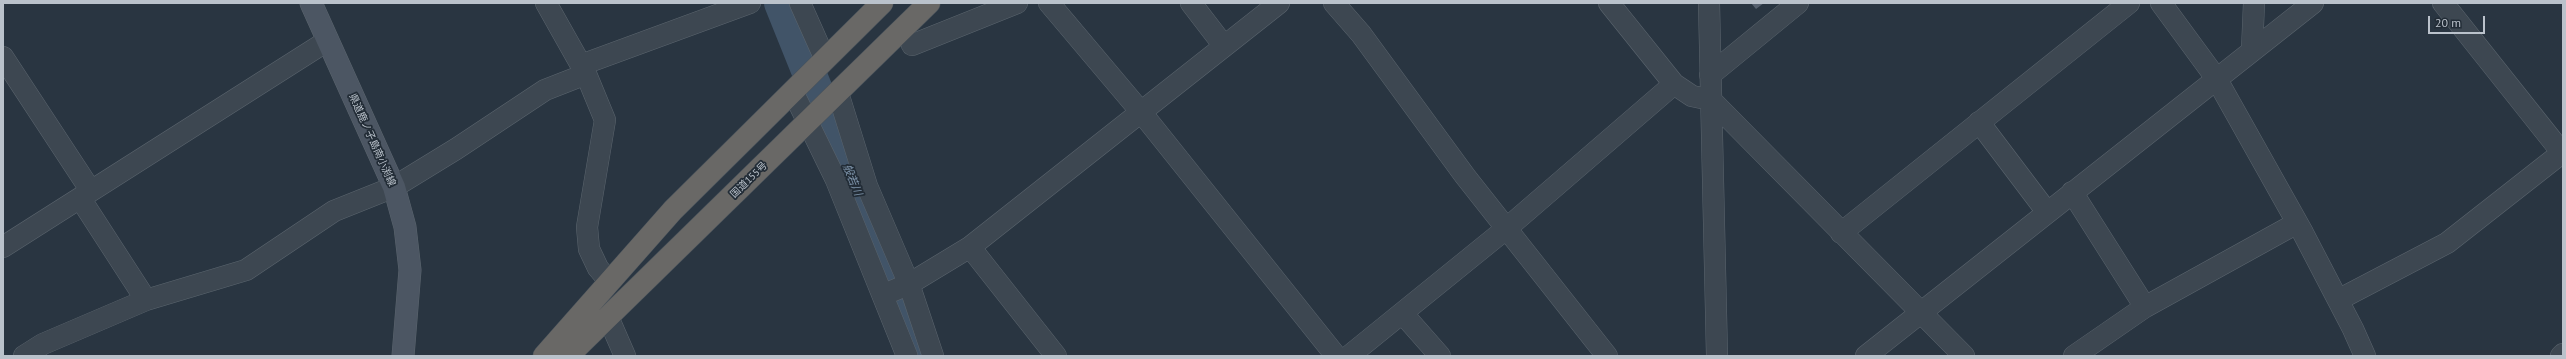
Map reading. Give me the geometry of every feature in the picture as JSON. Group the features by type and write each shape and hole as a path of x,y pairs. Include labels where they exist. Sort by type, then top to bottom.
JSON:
{"highway":[{"path":"544,356 673,210 882,3"},
{"name":"国道155号","path":"568,356 929,3"}],"main road":[{"name":"県道鹿ノ子島南小渕線","path":"310,3 394,187 405,227 410,270 403,356"}],"street":[{"path":"546,3 583,69 606,120 587,227 590,248 598,268 609,281"},
{"path":"24,356 46,350 146,300 246,270 334,211 394,187 456,149 545,90 583,69 750,3"},
{"path":"800,3 820,64"},
{"path":"912,45 1017,3"},
{"path":"1048,3 1140,112 1336,356"},
{"path":"1191,3 1224,46"},
{"path":"897,289 970,247 1278,3"},
{"path":"1334,3 1361,34 1465,176 1607,356"},
{"path":"1609,3 1674,84 1692,96 1711,100 1964,356"},
{"path":"1709,3 1717,356"},
{"path":"1710,75 1798,3"},
{"path":"1841,233 2129,3"},
{"path":"2160,3 2216,78 2297,223 2338,300 2365,356"},
{"path":"2252,50 2254,3"},
{"path":"1866,356 2046,212 2313,3"},
{"path":"2338,300 2447,243 2563,153 2443,3"},
{"path":"3,247 327,41"},
{"path":"3,58 86,194 146,300"},
{"path":"1349,356 1403,314 1506,228 1674,84"},
{"path":"797,88 836,180 933,356"},
{"path":"834,97 867,186 897,289 907,356"},
{"path":"1979,122 2046,212"},
{"path":"2072,192 2145,307"},
{"path":"2074,356 2145,307 2297,223"},
{"path":"970,247 1056,356"},
{"path":"1403,314 1440,356"},
{"path":"608,317 625,356"}],"building":[{"path":"1751,3 1764,3 1756,9"}],"waterway":[{"name":"般若川","path":"781,3 923,356"}]}
